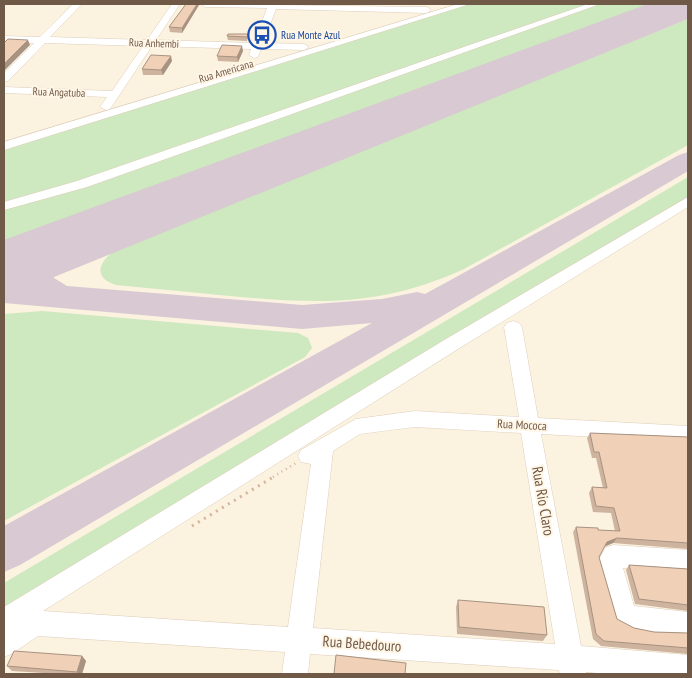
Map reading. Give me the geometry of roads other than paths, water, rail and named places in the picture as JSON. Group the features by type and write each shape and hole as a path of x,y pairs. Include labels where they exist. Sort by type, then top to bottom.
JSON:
{"street":[{"path":"4,79 78,4"},
{"path":"106,107 176,4"},
{"path":"205,4 427,10"},
{"name":"Rua Americana","path":"4,138 448,4"},
{"path":"4,146 466,4"},
{"path":"4,206 52,194 91,181 596,4"},
{"path":"250,64 273,5"},
{"name":"Rua Anhembi","path":"4,39 304,48"},
{"name":"Rua Angatuba","path":"4,90 115,94"},
{"path":"4,620 688,201"},
{"name":"Rua Rio Claro","path":"513,327 571,666"},
{"name":"Rua Mococa","path":"299,640 315,452 356,427 415,419 688,434"},
{"path":"688,561 613,556 610,562 624,614 629,618 688,624"},
{"name":"Rua Bebedouro","path":"4,644 35,623 299,640 571,666 688,668"},
{"path":"295,674 299,640"}],"place":[{"name":"Rua Monte Azul","path":"262,35"}]}
